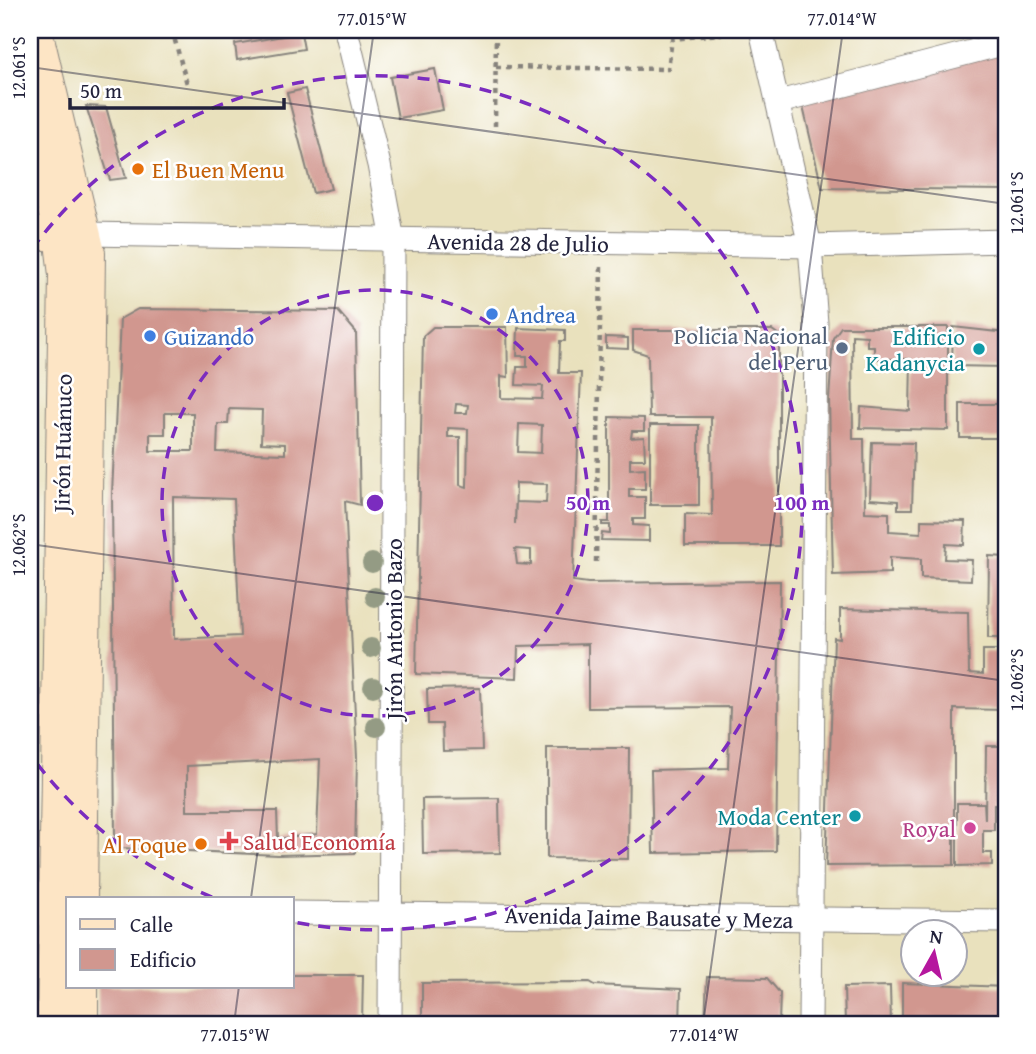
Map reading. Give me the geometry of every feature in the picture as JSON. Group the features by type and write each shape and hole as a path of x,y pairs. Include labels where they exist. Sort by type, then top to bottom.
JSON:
{"street":[{"name":"Jirón Huánuco","path":"36,30 59,234 58,908 53,1024"},
{"name":"Jirón Antonio Bazo","path":"346,30 379,164 393,240 390,1024"},
{"path":"761,30 810,246 816,323 810,1024"},
{"path":"779,102 1006,43"},
{"name":"Jirón Huánuco","path":"30,117 59,234"},
{"name":"Avenida 28 de Julio","path":"59,234 810,246 1006,241"},
{"name":"Avenida Jaime Bausate y Meza","path":"294,913 1004,921"},
{"path":"82,988 82,1024"}],"path":[{"path":"172,30 187,84"},
{"path":"495,126 496,30"},
{"path":"496,67 668,69 672,39 761,30"},
{"path":"596,562 601,243"},
{"path":"1004,921 1006,743"}],"building":[{"path":"301,33 304,49 237,60 235,44"},
{"path":"1006,45 1006,190 822,188 801,98"},
{"path":"435,69 443,110 398,118 390,77"},
{"path":"305,89 331,189 313,193 287,93"},
{"path":"86,106 106,107 126,178 110,180"},
{"path":"138,309 338,311 356,332 360,505 345,501 357,758 355,853 278,855 121,848 115,841 112,494 120,319","holes":["229,409 262,410 261,443 285,444 285,454 217,452 218,424 228,424","165,413 193,413 193,451 150,451 150,434 165,434","173,497 234,499 240,636 174,639","320,759 317,834 278,839 277,811 187,811 187,766"]},
{"path":"433,327 507,327 508,377 501,376 501,398 542,399 543,386 516,385 517,367 527,367 527,356 517,356 518,328 565,330 565,341 560,341 559,373 581,373 573,581 780,581 776,851 653,853 651,770 728,768 730,707 588,708 588,644 518,646 517,678 416,674 423,336","holes":["456,404 468,405 467,413 455,413","519,424 542,425 541,453 518,452","448,428 468,429 467,487 460,485 460,437 448,437","516,483 547,484 546,503 516,502 515,524","515,549 531,550 531,565 517,564"]},
{"path":"841,327 948,327 948,430 860,428 861,407 910,411 911,359 874,359 874,346 867,346 867,336 852,335 853,439 864,439 865,512 889,513 889,531 921,533 921,520 965,521 964,545 946,544 945,559 972,560 971,580 921,578 921,559 890,557 890,573 833,575 829,400 833,338"},
{"name":"Edificio Kadanycia","path":"953,327 1006,333 1006,367 952,366"},
{"path":"633,330 772,330 779,335 779,546 685,546 685,514 712,515 711,417 649,417 648,355 633,350"},
{"path":"606,337 628,338 628,349 606,348"},
{"path":"960,404 1003,404 1003,438 960,438"},
{"path":"609,417 644,418 644,431 632,431 631,438 644,437 645,459 630,459 630,469 645,468 645,489 629,489 629,497 645,497 645,519 633,519 633,525 649,526 649,541 601,540 602,533 610,534 610,525 602,525 602,522 609,522"},
{"path":"650,425 699,425 699,505 650,505"},
{"path":"872,442 914,443 912,509 898,509 898,501 870,499"},
{"path":"989,556 1006,557 1006,638 988,638"},
{"path":"840,609 968,612 969,673 983,674 983,650 1006,650 1006,710 954,709 954,865 826,866 834,638 840,639"},
{"path":"480,688 482,750 443,751 442,724 428,724 427,689"},
{"path":"986,746 1004,746 1002,805 994,805 994,830 983,830 983,853 992,853 992,865 957,866 957,803 984,803 985,820"},
{"path":"547,748 629,748 628,859 547,858"},
{"path":"499,798 500,853 423,854 422,799"},
{"path":"294,975 363,975 362,1024 98,1024 98,988 294,988"},
{"path":"707,977 767,978 780,993 779,1024 705,1024"},
{"path":"590,982 595,985 681,989 680,1024 422,1024 422,983"},
{"path":"890,986 891,1024 845,1024 844,987"},
{"path":"1006,987 1006,1024 902,1024 902,988"}],"place":[{"name":"El Buen Menu","path":"138,169"},
{"name":"Andrea","path":"492,314"},
{"name":"Guizando","path":"150,336"},
{"name":"Policia Nacional del Peru","path":"842,348"},
{"name":"Edificio Kadanycia","path":"979,349"},
{"name":"Moda Center","path":"855,816"},
{"name":"Royal","path":"970,828"},
{"name":"Salud Economía","path":"229,841"},
{"name":"Al Toque","path":"201,844"}]}
